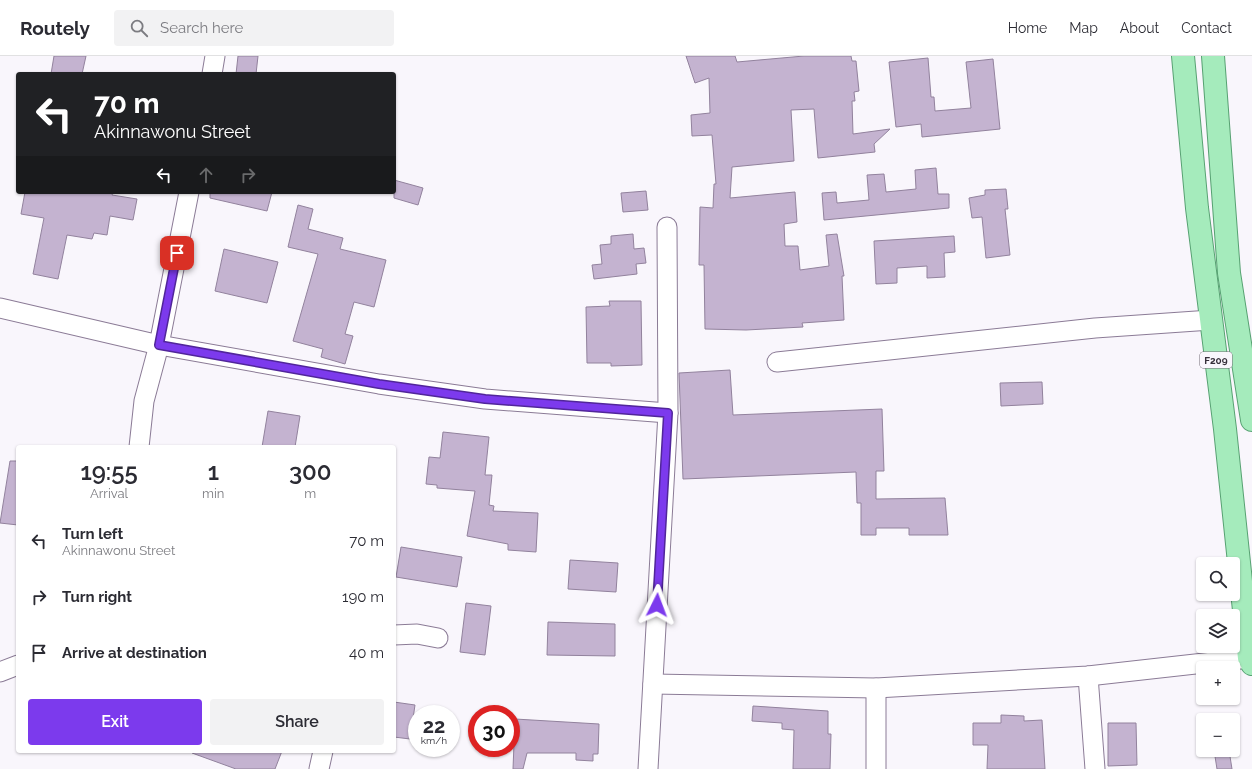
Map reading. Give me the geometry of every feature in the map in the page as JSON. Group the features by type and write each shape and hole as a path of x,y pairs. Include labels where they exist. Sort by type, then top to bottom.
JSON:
{"main road":[{"name":"F209","path":"1183,56 1197,208 1226,437 1251,660"},
{"name":"F209","path":"1213,56 1229,273 1252,420"}],"street":[{"path":"212,72 214,56"},
{"path":"139,445 144,400 159,345 189,194"},
{"path":"648,769 668,413 667,227"},
{"path":"0,308 159,345 379,384 485,399 668,413"},
{"path":"777,362 1095,328 1211,320"},
{"path":"396,635 417,634 438,638"},
{"path":"653,684 876,688 1088,676 1251,660"},
{"path":"0,672 16,666"},
{"path":"1088,676 1095,769"},
{"path":"876,688 876,769"},
{"path":"319,769 323,753"}],"building":[{"path":"54,56 86,56 82,72 51,72"},
{"path":"238,56 258,56 256,72 236,72"},
{"path":"686,56 735,56 737,62 804,56 851,56 852,61 856,61 859,91 854,92 855,101 852,101 853,134 890,129 874,144 875,152 818,158 814,109 791,110 794,161 732,167 730,198 795,192 797,222 784,224 785,246 798,246 800,270 829,266 826,235 837,234 844,276 842,276 844,320 802,323 803,327 746,330 705,329 704,265 699,265 700,207 713,208 714,184 716,184 712,135 692,136 691,115 710,113 709,78 695,83"},
{"path":"928,58 931,97 934,97 935,111 971,108 966,62 993,59 1000,129 922,137 921,124 896,127 889,62"},
{"path":"936,168 938,194 949,194 949,208 824,220 822,193 836,192 837,203 869,200 867,175 884,174 886,192 916,189 915,170"},
{"path":"396,181 423,188 418,205 394,198 394,194 396,194"},
{"path":"1006,189 1008,209 1005,209 1010,255 986,258 982,217 972,218 969,198 985,195 985,190"},
{"path":"646,191 648,210 623,212 621,193"},
{"path":"25,194 112,194 137,199 133,220 110,216 107,235 94,233 92,239 67,235 58,279 33,274 44,218 21,214"},
{"path":"210,194 271,194 267,211 210,198"},
{"path":"298,205 313,209 308,229 343,238 340,249 386,260 374,307 354,302 345,334 353,336 345,364 321,357 323,349 293,341 318,254 288,247"},
{"path":"633,234 634,249 644,248 646,263 636,264 637,274 594,279 592,265 602,264 600,245 611,244 611,236"},
{"path":"954,236 955,252 944,253 945,277 927,278 927,266 897,268 897,283 876,284 874,241"},
{"path":"224,249 278,262 267,303 215,291"},
{"path":"609,301 641,301 642,365 611,366 611,363 587,363 586,307 610,306"},
{"path":"730,370 733,415 882,409 884,471 876,471 876,499 945,498 948,535 909,535 909,528 876,528 876,535 861,535 861,503 857,503 856,472 683,479 679,373"},
{"path":"1042,382 1043,404 1001,406 1000,383"},
{"path":"268,411 300,416 295,445 262,445"},
{"path":"443,432 489,437 485,475 492,475 489,505 494,506 493,511 538,513 536,552 508,550 508,544 467,536 475,491 437,488 437,485 426,484 429,457 440,458"},
{"path":"10,461 16,461 16,525 0,523"},
{"path":"401,547 462,557 457,587 396,577"},
{"path":"570,560 618,563 616,592 568,589"},
{"path":"466,603 491,606 485,655 460,652"},
{"path":"548,622 615,624 615,656 547,655"},
{"path":"396,702 415,705 408,705 408,739 396,737"},
{"path":"753,706 828,711 828,734 831,734 830,769 793,769 794,730 782,729 782,723 752,721"},
{"path":"1001,715 1024,716 1024,721 1042,720 1045,769 987,769 988,745 973,745 973,723 1001,723"},
{"path":"520,719 599,724 598,754 593,754 593,761 576,760 576,753 527,753 523,769 513,769 513,757 520,757"},
{"path":"1108,723 1136,723 1137,765 1108,766"},
{"path":"192,753 281,753 275,769 236,769"},
{"path":"1215,757 1230,757 1232,769 1217,769"}],"route":[{"path":"177,253 159,345 379,384 485,399 668,413 657,605"}]}
